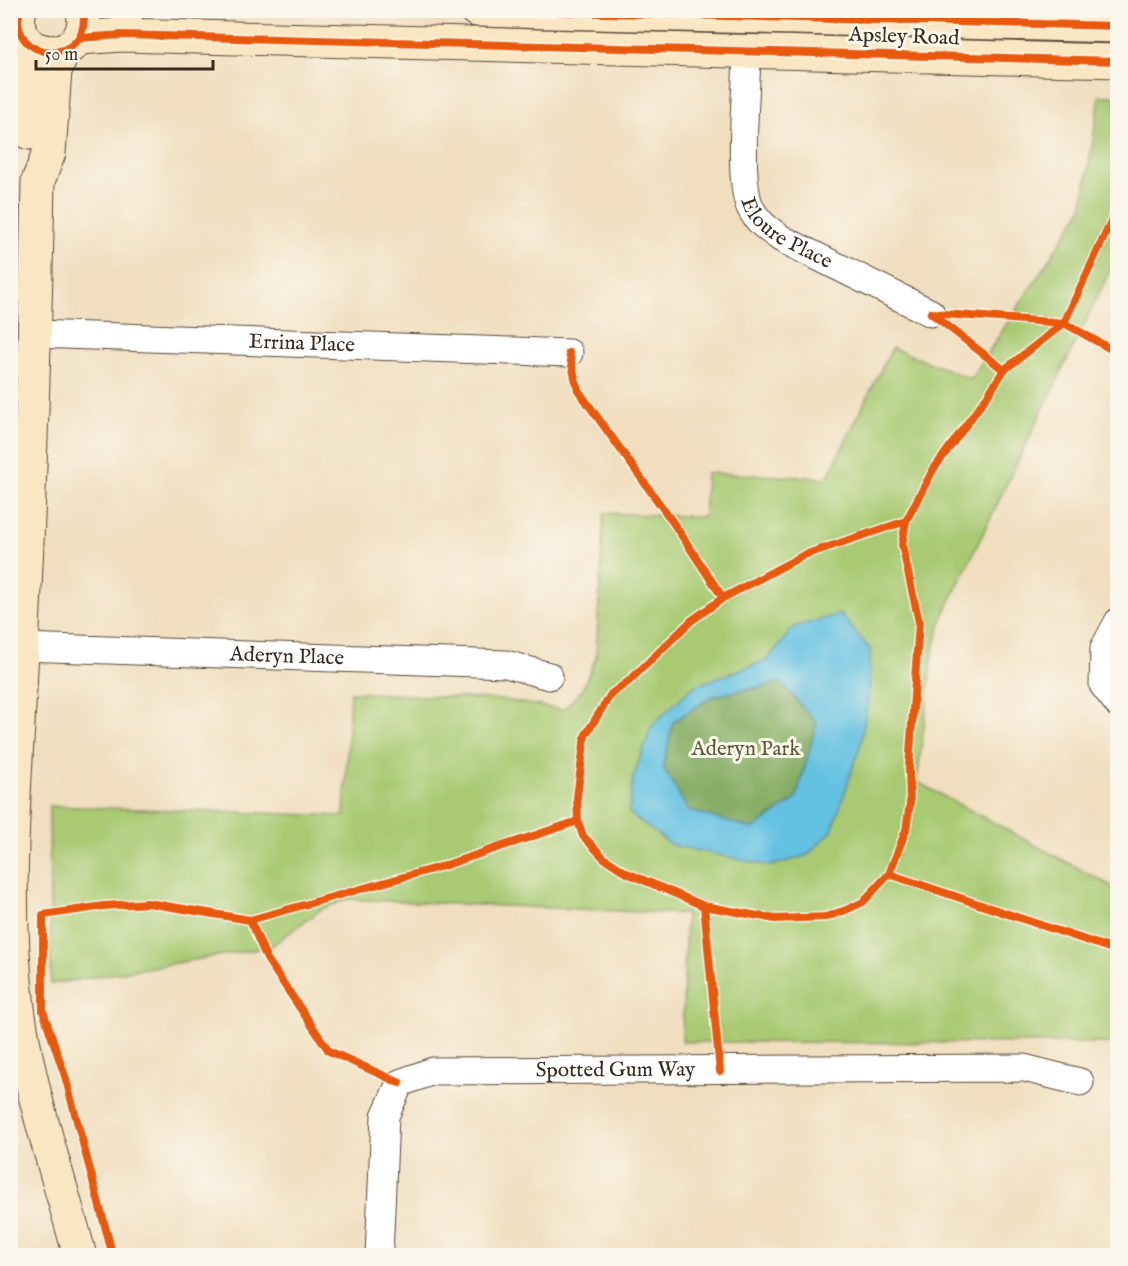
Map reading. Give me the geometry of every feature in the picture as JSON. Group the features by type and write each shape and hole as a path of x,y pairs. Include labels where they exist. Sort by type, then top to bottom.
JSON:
{"main road":[{"name":"Apsley Road","path":"476,10 1118,26"},
{"name":"Apsley Road","path":"19,29 43,52 75,33 1118,61"},
{"path":"19,29 31,98 28,152 38,181 35,334 11,867 17,1037 31,1077 80,1256"},
{"path":"38,181 49,153 55,71 75,33"}],"street":[{"name":"Eloure Place","path":"747,51 744,170 745,192 751,209 763,225 782,239 931,313"},
{"name":"Errina Place","path":"35,334 569,353"},
{"path":"1118,622 1104,648 1103,685 1118,704"},
{"name":"Aderyn Place","path":"22,646 506,664 549,676"},
{"name":"Spotted Gum Way","path":"379,1256 385,1116 400,1083 433,1071 1023,1068 1080,1082"}],"green space":[{"name":"Aderyn Park","path":"1100,96 1117,96 1117,256 942,618 933,652 917,782 1117,889 1117,1043 682,1042 686,914 347,899 322,909 270,947 51,984 49,806 344,816 350,692 505,700 563,710 582,690 596,657 604,513 704,517 706,473 827,478 892,348 971,379 1082,209"},
{"path":"781,683 817,723 796,799 753,829 688,810 663,767 673,722 713,696"}],"water":[{"path":"840,614 870,649 869,692 861,743 832,831 806,856 771,866 671,845 629,813 633,778 652,725 694,686 767,660 794,627","holes":["781,683 817,723 796,799 753,829 688,810 663,767 673,722 713,696"]}],"cycle path":[{"path":"20,10 19,28 25,41 36,49 50,52 64,49 75,42 83,29 83,10"},
{"path":"476,10 1118,26"},
{"path":"79,38 122,35 1118,61"},
{"path":"906,521 804,555 723,598 691,621 629,681 611,694 585,736 577,797 578,821 583,836 604,858 627,873 704,906 775,919 826,917 846,910 863,902 889,874 906,830 910,803 909,768 919,622 902,545 906,521 933,470 1004,370 1064,323 1118,207"},
{"path":"931,313 1064,323 1118,353"},
{"path":"931,313 1004,370"},
{"path":"569,353 578,390 674,524 723,598"},
{"path":"113,1256 65,1076 43,1011 43,915 104,906 148,903 250,920 443,866 578,821"},
{"path":"889,874 1118,951"},
{"path":"704,906 720,1071"},
{"path":"250,920 267,959 329,1051 400,1083"}]}
